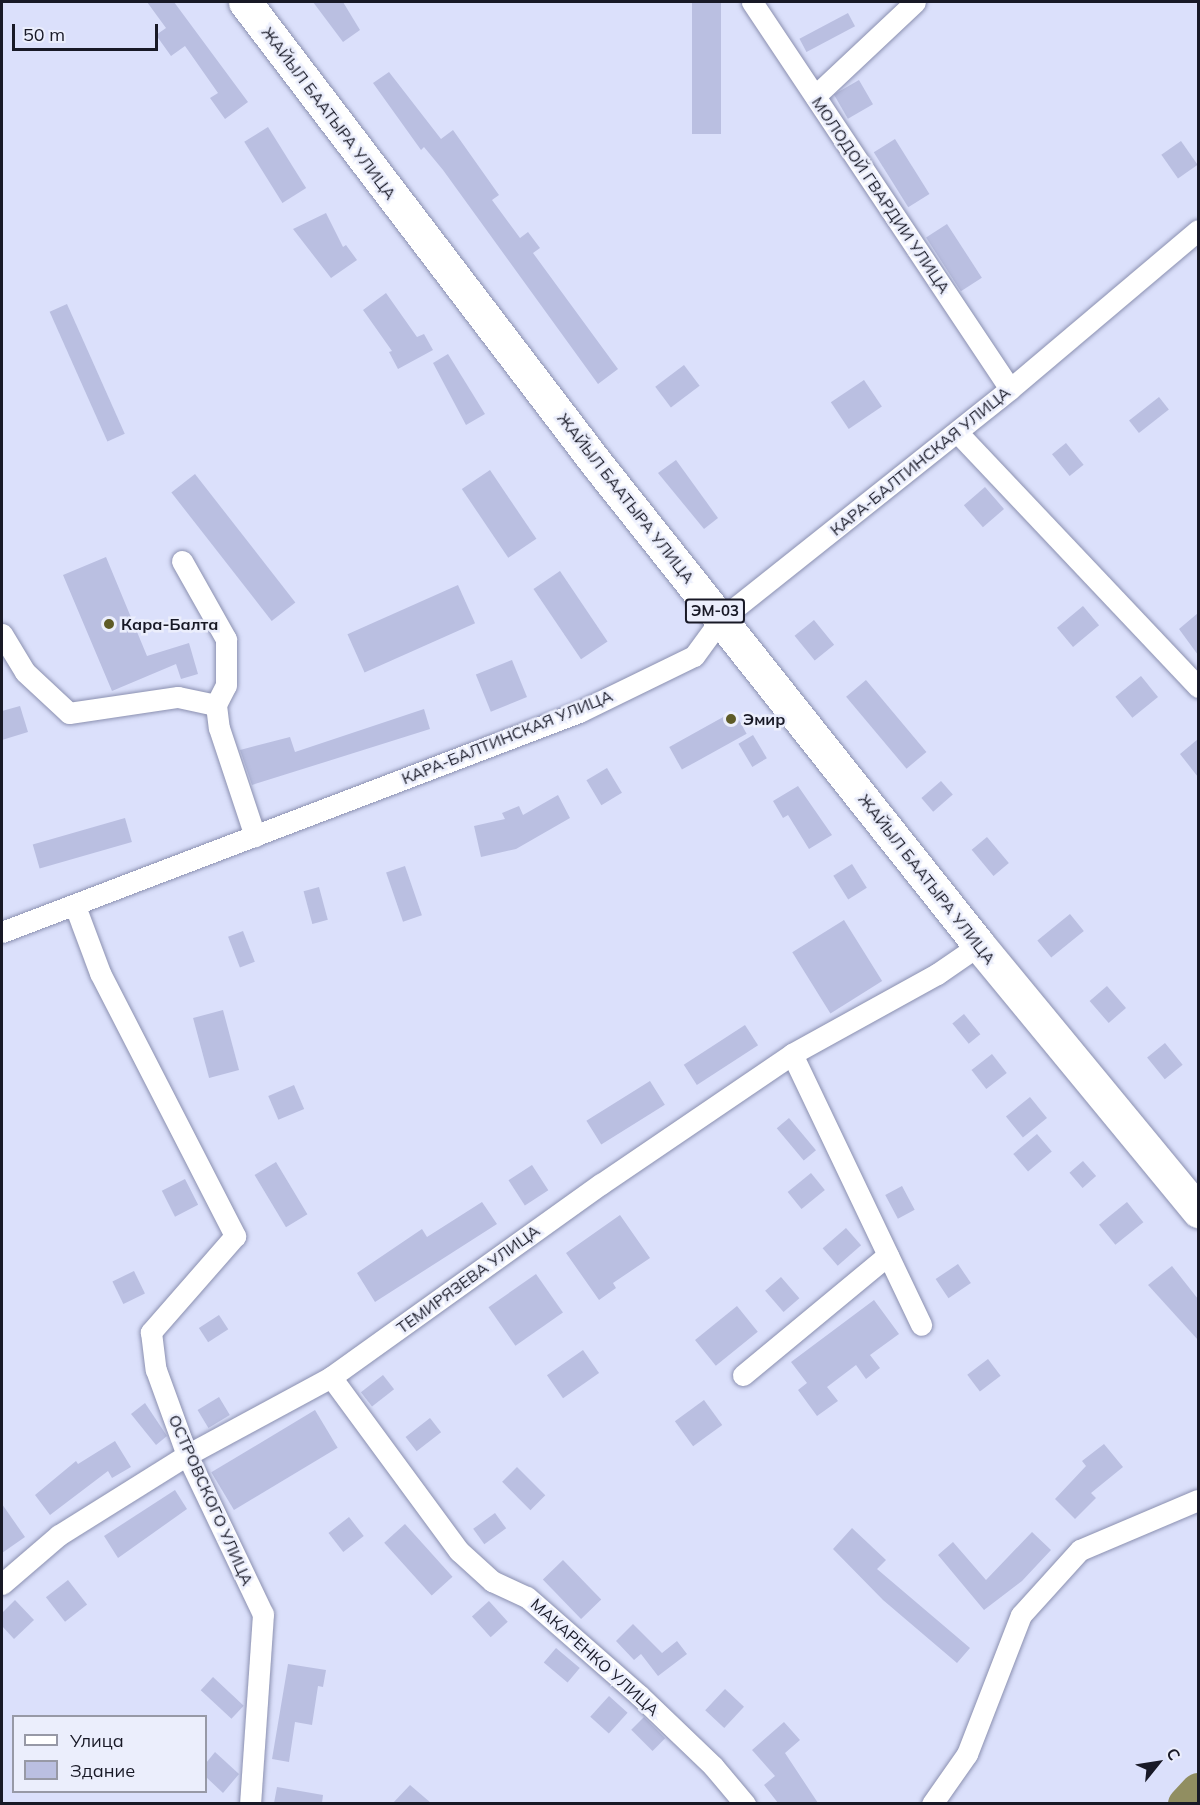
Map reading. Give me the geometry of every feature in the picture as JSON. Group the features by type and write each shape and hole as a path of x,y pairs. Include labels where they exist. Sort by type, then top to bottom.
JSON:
{"highway":[{"name":"ЖАЙЫЛ БААТЫРА УЛИЦА","path":"245,2 597,464 979,945 1198,1211"}],"street":[{"name":"МОЛОДОЙ ГВАРДИИ УЛИЦА","path":"752,2 1010,389"},
{"path":"815,96 915,2"},
{"name":"КАРА-БАЛТИНСКАЯ УЛИЦА","path":"2,932 579,712 694,656 721,619 1010,389 1198,230"},
{"path":"957,432 1198,687"},
{"path":"182,561 226,639 226,685 216,705 219,728 255,836"},
{"path":"2,634 25,672 69,713 178,697 216,705"},
{"name":"ОСТРОВСКОГО УЛИЦА","path":"75,906 100,973 235,1236 151,1332 156,1370 187,1455 263,1614 250,1803"},
{"name":"ТЕМИРЯЗЕВА УЛИЦА","path":"2,1584 59,1535 187,1455 331,1377 601,1184 792,1054 936,974 979,945"},
{"path":"792,1054 921,1325"},
{"path":"743,1375 888,1255"},
{"name":"МАКАРЕНКО УЛИЦА","path":"331,1377 459,1551 492,1581 526,1597 639,1695 713,1766 745,1803"},
{"path":"932,1803 967,1754 1021,1615 1080,1550 1198,1500"}],"building":[{"path":"147,2 174,2 248,102 225,119 210,98 218,93 185,46 171,56 156,35 166,28"},
{"path":"313,2 343,2 360,30 343,42"},
{"path":"692,2 721,2 721,134 692,134"},
{"path":"848,13 855,26 806,52 799,39"},
{"path":"389,72 441,139 453,130 499,195 492,200 520,238 528,232 540,248 533,253 618,369 598,384 443,170 424,147 421,150 373,83"},
{"path":"859,80 873,104 848,119 834,94"},
{"path":"268,127 306,188 282,203 244,142"},
{"path":"895,139 929,194 908,207 874,152"},
{"path":"1181,141 1198,165 1178,179 1161,155"},
{"path":"326,213 343,247 346,245 357,260 331,278 293,229"},
{"path":"947,224 982,278 961,291 926,238"},
{"path":"386,293 417,337 424,334 433,350 398,369 389,352 392,351 363,310"},
{"path":"67,304 125,434 107,441 50,312"},
{"path":"448,354 485,414 466,425 433,363"},
{"path":"684,365 700,386 671,407 655,387"},
{"path":"864,380 882,407 849,429 831,402"},
{"path":"1159,397 1169,410 1139,433 1129,420"},
{"path":"1066,443 1084,465 1070,476 1052,454"},
{"path":"676,460 718,518 704,529 658,473"},
{"path":"490,470 536,539 508,558 462,489"},
{"path":"195,474 295,602 272,621 171,492"},
{"path":"985,487 1004,509 983,527 964,505"},
{"name":"Кара-Балта","path":"106,557 147,656 189,643 198,674 181,679 176,664 112,691 63,575"},
{"path":"560,571 608,641 581,659 533,589"},
{"path":"458,585 475,623 365,673 347,634"},
{"path":"1083,606 1099,625 1073,647 1057,628"},
{"path":"1198,613 1198,655 1179,629"},
{"path":"814,620 834,645 815,661 795,636"},
{"path":"512,660 527,697 491,712 476,675"},
{"path":"1141,676 1158,697 1132,718 1115,697"},
{"path":"866,680 926,752 907,769 846,697"},
{"path":"20,706 28,732 2,740 2,711"},
{"path":"424,709 430,729 252,785 240,750 290,737 295,752"},
{"path":"734,711 747,734 682,770 669,747"},
{"path":"753,735 767,758 752,767 738,744"},
{"path":"1198,739 1198,777 1180,754"},
{"path":"607,768 622,793 601,805 586,780"},
{"path":"941,781 953,795 933,812 921,798"},
{"path":"798,786 832,835 809,849 788,815 783,818 773,801"},
{"path":"558,795 570,818 516,849 481,857 474,826 505,819 502,813 519,806 523,815"},
{"path":"125,818 132,842 40,868 33,844"},
{"path":"987,837 1009,863 994,876 972,850"},
{"path":"852,864 867,888 848,899 833,876"},
{"path":"405,866 422,915 403,922 386,873"},
{"path":"319,887 328,920 312,924 304,891"},
{"path":"1070,914 1084,931 1051,958 1037,940"},
{"path":"844,920 882,981 830,1013 792,952"},
{"path":"243,931 255,962 240,968 228,937"},
{"path":"1107,986 1126,1008 1109,1023 1090,1001"},
{"path":"223,1010 239,1070 209,1078 193,1018"},
{"path":"964,1014 980,1034 969,1044 952,1023"},
{"path":"745,1025 758,1045 697,1085 684,1065"},
{"path":"1165,1043 1183,1065 1165,1079 1147,1057"},
{"path":"992,1054 1007,1073 986,1089 972,1070"},
{"path":"650,1081 665,1105 601,1144 586,1121"},
{"path":"294,1085 304,1109 278,1120 268,1096"},
{"path":"1030,1097 1047,1118 1023,1137 1006,1117"},
{"path":"789,1118 816,1150 804,1160 777,1128"},
{"path":"1037,1134 1052,1152 1028,1172 1013,1154"},
{"path":"1083,1161 1096,1176 1083,1188 1069,1173"},
{"path":"276,1162 307,1214 286,1227 255,1175"},
{"path":"532,1165 548,1190 525,1205 509,1180"},
{"path":"811,1173 825,1190 802,1209 788,1192"},
{"path":"185,1179 198,1205 175,1217 162,1191"},
{"path":"902,1186 915,1210 898,1219 885,1195"},
{"path":"482,1202 497,1224 375,1302 357,1273 422,1229 427,1237"},
{"path":"1127,1202 1143,1222 1115,1245 1099,1225"},
{"path":"620,1215 650,1258 613,1283 616,1288 599,1300 566,1253"},
{"path":"846,1228 861,1245 838,1266 823,1248"},
{"path":"958,1264 971,1283 948,1298 936,1279"},
{"path":"1172,1266 1198,1299 1198,1340 1148,1285"},
{"path":"134,1271 145,1293 123,1304 112,1282"},
{"path":"536,1274 563,1313 515,1346 488,1307"},
{"path":"781,1277 799,1298 784,1312 765,1291"},
{"path":"874,1300 899,1334 870,1355 880,1368 866,1379 856,1365 827,1387 838,1401 817,1416 798,1390 807,1383 791,1362"},
{"path":"737,1306 758,1332 716,1366 695,1340"},
{"path":"219,1315 228,1329 208,1342 199,1328"},
{"path":"583,1350 599,1373 563,1398 547,1375"},
{"path":"988,1359 1001,1376 980,1391 967,1375"},
{"path":"383,1375 394,1389 372,1406 361,1392"},
{"path":"219,1397 230,1415 208,1428 198,1410"},
{"path":"704,1400 722,1425 693,1446 675,1421"},
{"path":"145,1403 167,1436 156,1445 131,1414"},
{"path":"315,1410 338,1448 234,1510 211,1472"},
{"path":"430,1418 441,1432 417,1451 406,1437"},
{"path":"115,1441 131,1467 112,1478 108,1471 50,1515 35,1495 76,1461 78,1464"},
{"path":"1104,1444 1123,1467 1091,1493 1096,1498 1075,1519 1055,1499 1086,1466 1082,1461"},
{"path":"517,1467 545,1495 530,1510 502,1482"},
{"path":"175,1490 187,1509 118,1558 104,1536"},
{"path":"2,1504 25,1537 2,1553"},
{"path":"495,1513 506,1528 484,1544 473,1529"},
{"path":"349,1517 364,1536 343,1552 329,1533"},
{"path":"405,1524 453,1577 432,1595 384,1543"},
{"path":"852,1528 886,1560 877,1569 970,1648 957,1663 883,1600 833,1549"},
{"path":"1032,1532 1051,1550 1022,1581 984,1610 938,1555 953,1542 986,1580"},
{"path":"563,1560 601,1600 581,1619 543,1579"},
{"path":"68,1580 87,1604 65,1622 46,1597"},
{"path":"15,1600 34,1620 14,1639 2,1626 2,1613"},
{"path":"489,1601 508,1622 491,1637 472,1616"},
{"path":"633,1624 662,1653 677,1641 687,1654 658,1676 641,1654 634,1660 616,1641"},
{"path":"556,1648 580,1668 568,1682 544,1663"},
{"path":"288,1664 326,1670 323,1687 318,1686 312,1725 295,1722 289,1762 272,1759"},
{"path":"213,1677 244,1706 231,1719 201,1690"},
{"path":"725,1689 744,1707 724,1728 705,1710"},
{"path":"609,1696 628,1713 609,1734 590,1717"},
{"path":"644,1717 665,1738 652,1751 631,1730"},
{"path":"784,1722 800,1740 785,1753 818,1803 778,1803 764,1785 775,1776 752,1750"},
{"path":"215,1752 239,1774 223,1793 207,1778 207,1762"},
{"path":"410,1785 431,1803 393,1803"},
{"path":"277,1787 323,1795 322,1803 274,1803"}],"waterway":[{"name":"Кара-Балта","path":"1185,1804 1198,1790"}],"place":[{"name":"Кара-Балта","path":"109,624"},
{"name":"Эмир","path":"731,719"}]}
